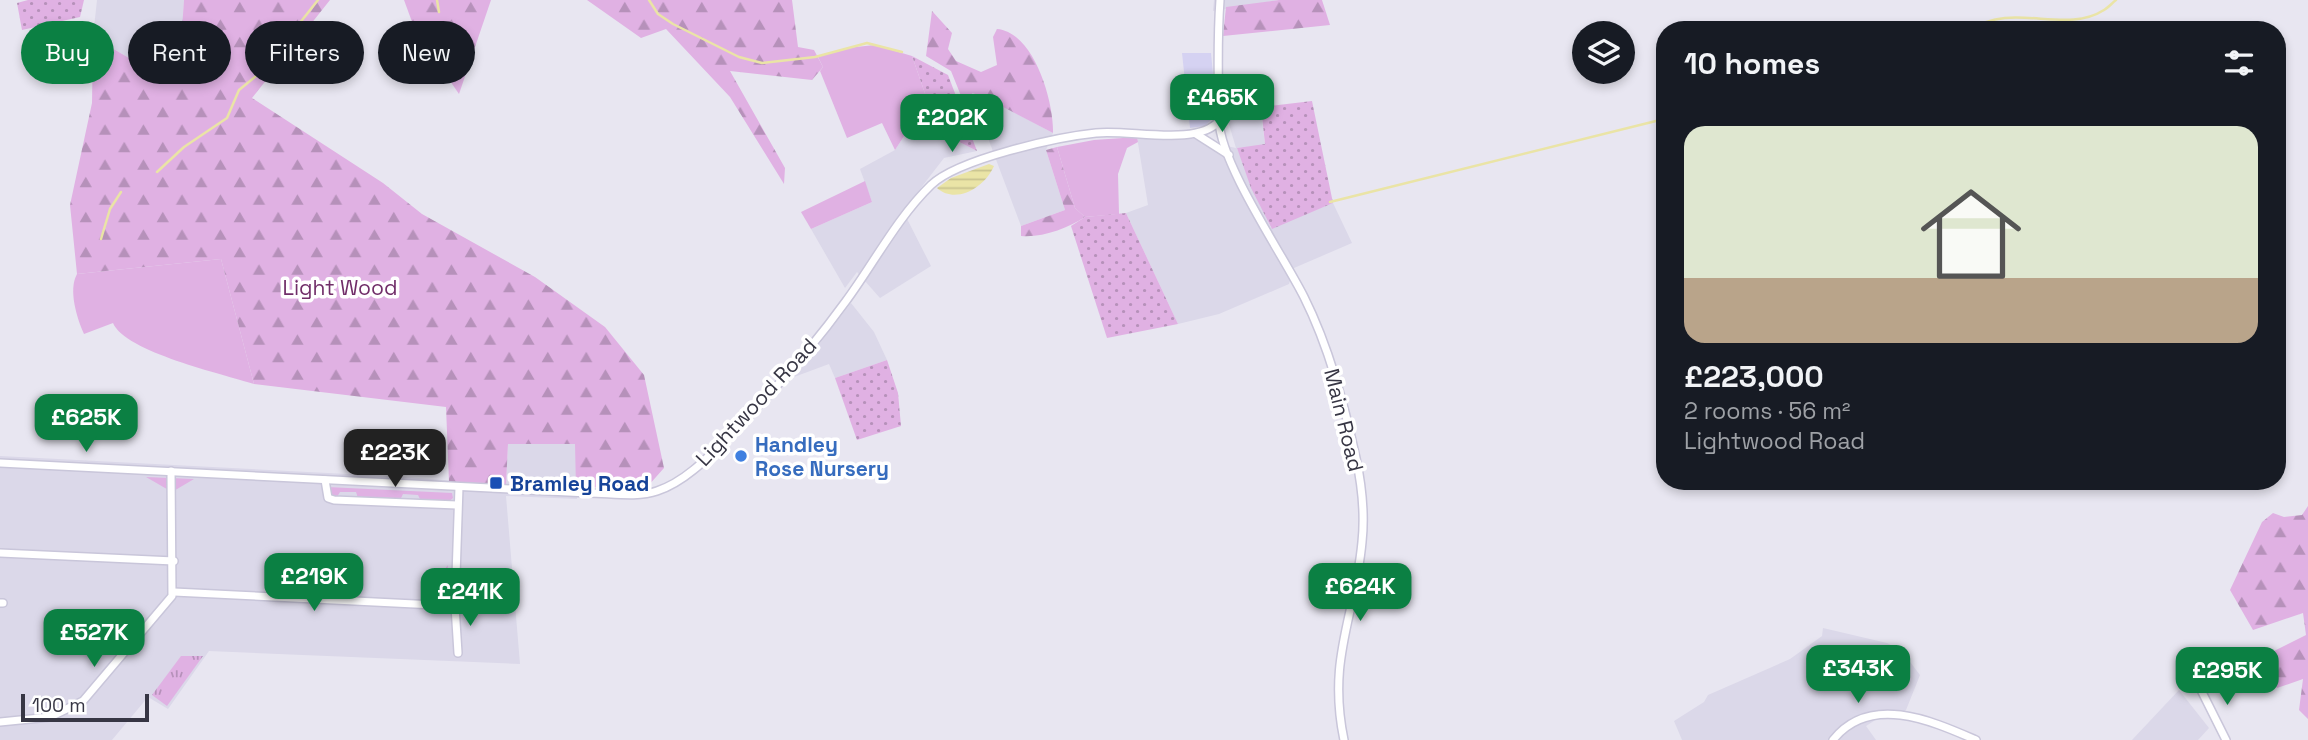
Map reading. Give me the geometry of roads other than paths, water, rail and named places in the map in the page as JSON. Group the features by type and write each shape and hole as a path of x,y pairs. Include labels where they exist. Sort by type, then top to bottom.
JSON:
{"street":[{"name":"Main Road","path":"1220,0 1217,47 1219,121 1229,156 1319,331 1342,400 1356,459 1364,509 1362,544 1338,668 1338,701 1344,740"},
{"path":"1196,134 1214,127 1219,121"},
{"name":"Lightwood Road","path":"0,463 639,494 672,485 709,457 796,365 846,302 916,201 944,174 968,163 1076,136 1117,132 1196,134"},
{"path":"1196,134 1229,156"},
{"path":"0,722 50,718 83,701 174,592 171,471"},
{"path":"325,480 325,492 334,500 457,505"},
{"path":"458,653 455,606 459,486"},
{"path":"0,553 174,561"},
{"path":"174,592 455,606"},
{"path":"2200,688 2226,740"},
{"path":"1833,740 1852,722 1866,717 1898,714 1922,719 1976,740"}],"waterway":[{"path":"157,172 184,147 227,118 239,90 261,72 318,0"},
{"path":"437,0 439,12"},
{"path":"649,0 658,14 673,24 739,57 762,63 815,57 867,43 902,52"},
{"path":"1991,21 2004,18 2073,20 2089,17 2106,9 2116,0"},
{"path":"1330,202 1656,121"},
{"path":"101,239 110,209 121,192"}],"place":[{"name":"Handley Rose Nursery","path":"741,456"},
{"name":"Bramley Road","path":"496,483"}],"park label":[{"name":"Light Wood","path":"340,287"}]}
